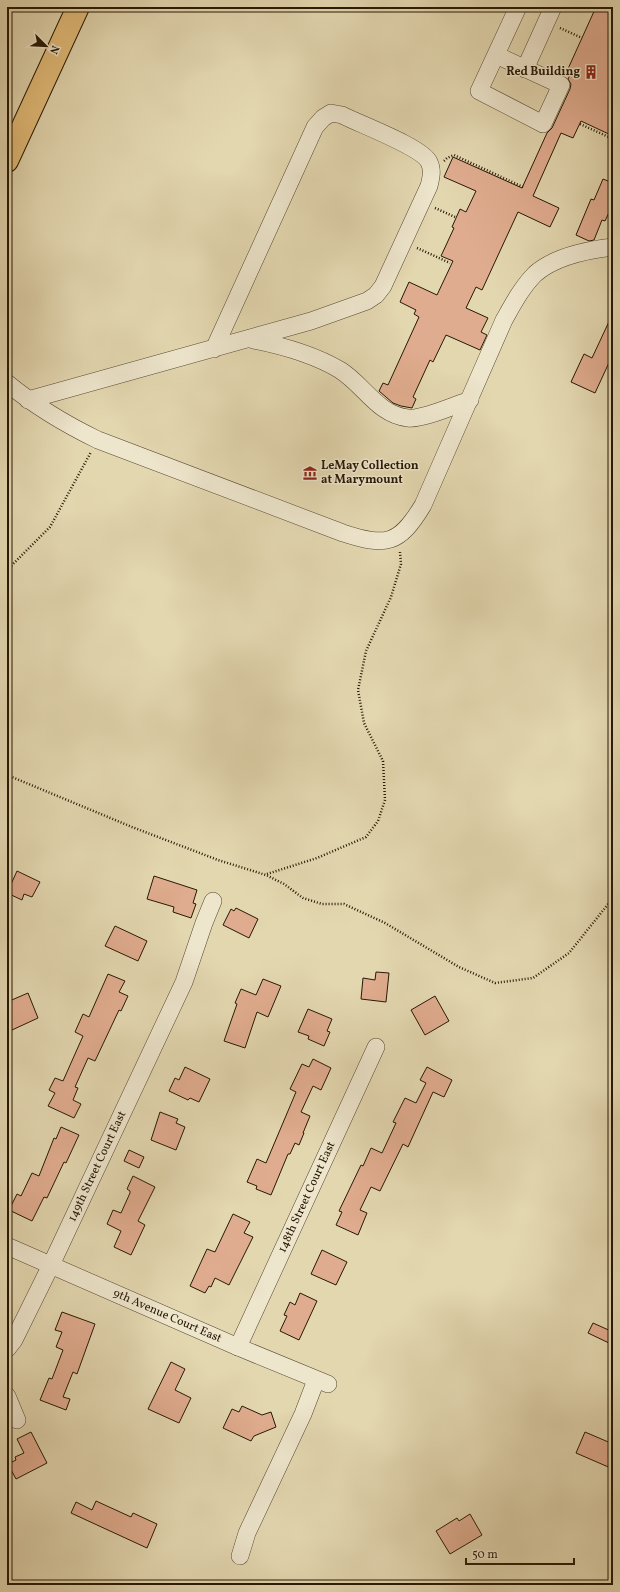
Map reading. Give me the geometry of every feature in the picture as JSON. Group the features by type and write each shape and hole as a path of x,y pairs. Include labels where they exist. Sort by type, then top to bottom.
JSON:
{"main road":[{"path":"7,161 78,7"}],"street":[{"path":"496,56 561,85 543,124 480,91 518,7"},
{"path":"525,69 553,7"},
{"path":"28,400 214,349 311,321 367,301 376,295 383,286 429,186 431,169 424,156 408,146 342,115 331,113 323,118 315,127 214,349"},
{"path":"7,383 28,400 64,423 98,440 365,540 377,542 389,541 413,523 423,505 504,320 518,296 535,274 546,266 563,258 594,250 613,248"},
{"path":"249,339 281,346 313,356 340,370 358,384 369,397 394,415 415,418 470,400"},
{"name":"149th Street Court East","path":"7,1349 14,1340 51,1265 184,982 213,901"},
{"name":"148th Street Court East","path":"238,1347 376,1047"},
{"name":"9th Avenue Court East","path":"7,1246 322,1382 303,1414 247,1533 240,1556"},
{"path":"7,1396 17,1420"}],"path":[{"path":"558,28 582,38"},
{"path":"580,124 613,139"},
{"path":"431,169 440,168 447,158 454,155 523,187"},
{"path":"421,202 455,218"},
{"path":"403,242 450,263"},
{"path":"7,570 50,527 98,440"},
{"path":"266,874 317,858 366,837 378,822 385,800 383,761 364,723 358,690 366,651 391,597 401,564 400,534"},
{"path":"7,775 132,827 218,860 266,874 284,884 303,898 322,904 344,904 385,922 459,967 495,983 533,978 569,953 613,898"}],"building":[{"path":"596,7 613,7 613,136 581,121 573,138 561,133 533,196 559,208 550,227 518,212 482,290 476,287 466,308 488,318 481,332 487,335 480,350 446,335 433,362 430,360 413,397 416,399 412,408 393,403 379,391 383,383 388,385 419,317 414,314 416,310 400,302 409,282 437,295 453,261 441,256 454,228 452,227 460,209 466,212 476,191 444,177 453,157 522,188 547,133 552,128 570,89 571,84 568,79 571,73 567,71"},
{"path":"603,179 613,183 613,204 605,221 602,220 594,240 589,241 576,235 591,199 594,200"},
{"path":"613,313 613,354 595,393 571,382 584,354 592,358"},
{"path":"17,871 40,882 32,897 24,894 22,900 7,893"},
{"path":"154,876 197,890 193,903 196,904 191,918 173,912 174,907 147,899"},
{"path":"236,908 258,919 249,938 223,925 231,909 234,911"},
{"path":"115,926 147,941 138,961 105,946"},
{"path":"376,972 389,973 386,1002 361,999 363,978 375,980"},
{"path":"108,974 125,981 119,992 128,996 121,1011 119,1010 95,1061 88,1058 75,1087 78,1088 73,1100 81,1104 74,1118 48,1106 55,1093 49,1090 55,1078 63,1081 83,1036 75,1032 83,1014 89,1017"},
{"path":"263,979 281,986 268,1017 257,1012 245,1048 224,1041 237,1004 235,1003 241,989 256,995"},
{"path":"28,993 38,1018 12,1030 7,1018 7,1002"},
{"path":"435,996 449,1021 425,1035 411,1010"},
{"path":"308,1009 332,1019 327,1031 330,1032 324,1046 308,1039 309,1036 298,1032"},
{"path":"313,1059 331,1068 321,1090 313,1086 301,1112 310,1116 304,1133 299,1145 295,1143 290,1154 288,1154 271,1195 256,1189 257,1186 247,1182 257,1159 266,1163 296,1092 290,1089 302,1064 309,1067"},
{"path":"185,1067 210,1079 199,1102 190,1098 188,1100 169,1091 175,1078 179,1080"},
{"path":"427,1067 452,1080 444,1097 433,1092 408,1147 403,1144 380,1191 371,1187 360,1210 367,1213 358,1235 336,1225 342,1212 339,1211 361,1165 363,1166 371,1148 382,1153 396,1123 393,1122 405,1098 416,1103 426,1083 420,1080"},
{"path":"160,1112 178,1119 176,1123 185,1127 176,1150 151,1140"},
{"path":"61,1127 79,1135 47,1198 44,1197 32,1221 9,1210 17,1194 21,1196 32,1173 39,1176 54,1138 56,1139"},
{"path":"129,1150 144,1157 139,1168 124,1161"},
{"path":"133,1176 155,1187 138,1221 145,1225 131,1255 114,1247 121,1231 107,1224 113,1210 121,1213 130,1193 127,1189"},
{"path":"233,1214 250,1222 244,1233 253,1237 229,1285 215,1278 211,1287 209,1286 205,1293 190,1286 207,1249 215,1252"},
{"path":"322,1250 347,1262 336,1285 311,1274"},
{"path":"300,1293 317,1301 299,1340 280,1331 287,1316 284,1315 290,1302 295,1305"},
{"path":"62,1312 95,1324 77,1374 73,1372 63,1397 70,1399 66,1410 40,1400 49,1378 52,1379 63,1350 56,1347 62,1332 55,1330"},
{"path":"593,1323 613,1332 609,1343 588,1333"},
{"path":"171,1362 185,1369 175,1390 191,1398 179,1423 148,1409"},
{"path":"242,1406 262,1415 271,1412 276,1427 254,1436 251,1441 223,1428 232,1409 239,1412"},
{"path":"31,1432 47,1463 16,1479 8,1464 16,1460 15,1457 24,1453 17,1439"},
{"path":"585,1432 613,1444 613,1469 576,1453"},
{"path":"96,1501 131,1517 133,1513 157,1524 147,1548 71,1513 76,1502 92,1510"},
{"path":"470,1514 482,1535 450,1554 436,1531 457,1518 459,1521"}],"place":[{"name":"Red Building","path":"591,72"},
{"name":"LeMay Collection at Marymount","path":"310,473"}]}
